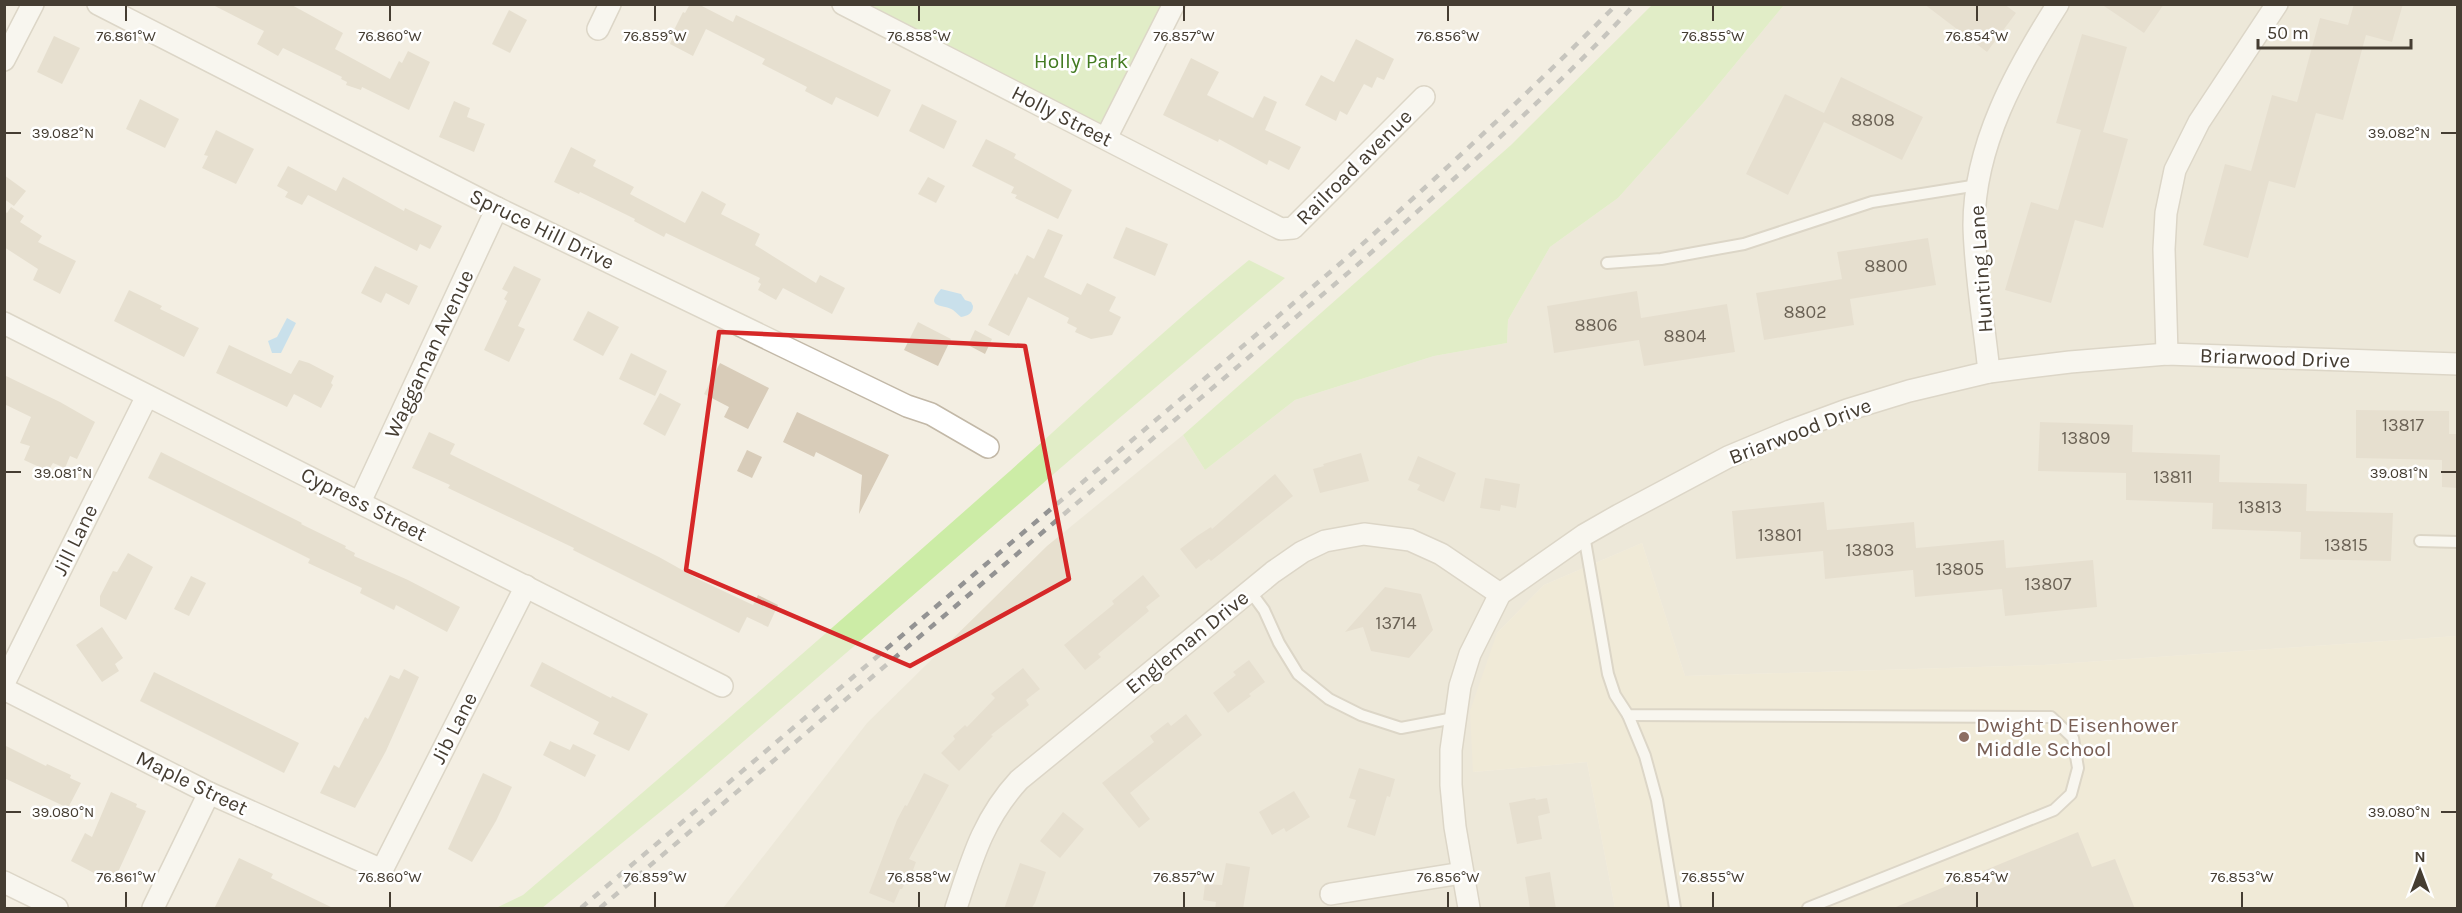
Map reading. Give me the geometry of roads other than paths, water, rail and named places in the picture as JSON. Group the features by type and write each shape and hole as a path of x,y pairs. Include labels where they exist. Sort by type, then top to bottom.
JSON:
{"street":[{"path":"4,60 33,4"},
{"name":"Spruce Hill Drive","path":"98,4 497,208 907,406 931,414 988,447"},
{"path":"598,29 610,4"},
{"name":"Holly Street","path":"843,4 1281,229"},
{"path":"1106,138 1174,4"},
{"name":"Hunting Lane","path":"1989,372 1974,226 1980,169 1992,131 2016,75 2058,4"},
{"path":"2167,354 2164,249 2166,213 2175,170 2199,122 2277,4"},
{"name":"Railroad avenue","path":"1281,229 1293,228 1424,97"},
{"name":"Waggaman Avenue","path":"360,502 497,208"},
{"name":"Cypress Street","path":"4,323 722,686"},
{"name":"Briarwood Drive","path":"1469,909 1451,785 1454,718 1460,686 1470,654 1500,594 1584,534 1728,457 1790,431 1909,391 1989,372 2167,354 2457,364"},
{"name":"Jill Lane","path":"4,683 147,396"},
{"name":"Engleman Drive","path":"956,909 981,835 1003,798 1019,780 1291,558 1312,546 1335,538 1364,534 1389,536 1427,546 1500,594"},
{"name":"Jib Lane","path":"382,870 525,586"},
{"name":"Maple Street","path":"4,689 209,793 382,870"},
{"path":"153,909 209,793"},
{"path":"1331,894 1462,873"},
{"path":"4,882 57,909"}],"lane":[{"path":"1607,263 1661,259 1743,244 1872,202 1978,185"},
{"path":"1584,534 1608,674 1615,695 1628,715 1645,756 1657,800 1675,909"},
{"path":"2421,541 2457,542"},
{"path":"1250,591 1264,610 1280,644 1298,674 1329,699 1361,715 1401,728 1454,718"},
{"path":"1628,715 2051,717 2073,738 2078,768 2071,794 2054,810 1808,909"}],"water":[{"path":"941,289 961,294 965,300 971,302 973,308 971,312 961,317 949,308 937,305 934,300"},
{"path":"287,318 296,323 281,353 272,353 268,341 277,337"}],"railway":[{"path":"581,908 1349,256 1485,132 1617,4"},
{"path":"600,908 1355,267 1533,106 1635,4"}],"place":[{"name":"Dwight D Eisenhower Middle School","path":"1964,737"}],"park label":[{"name":"Holly Park","path":"1081,61"}]}
